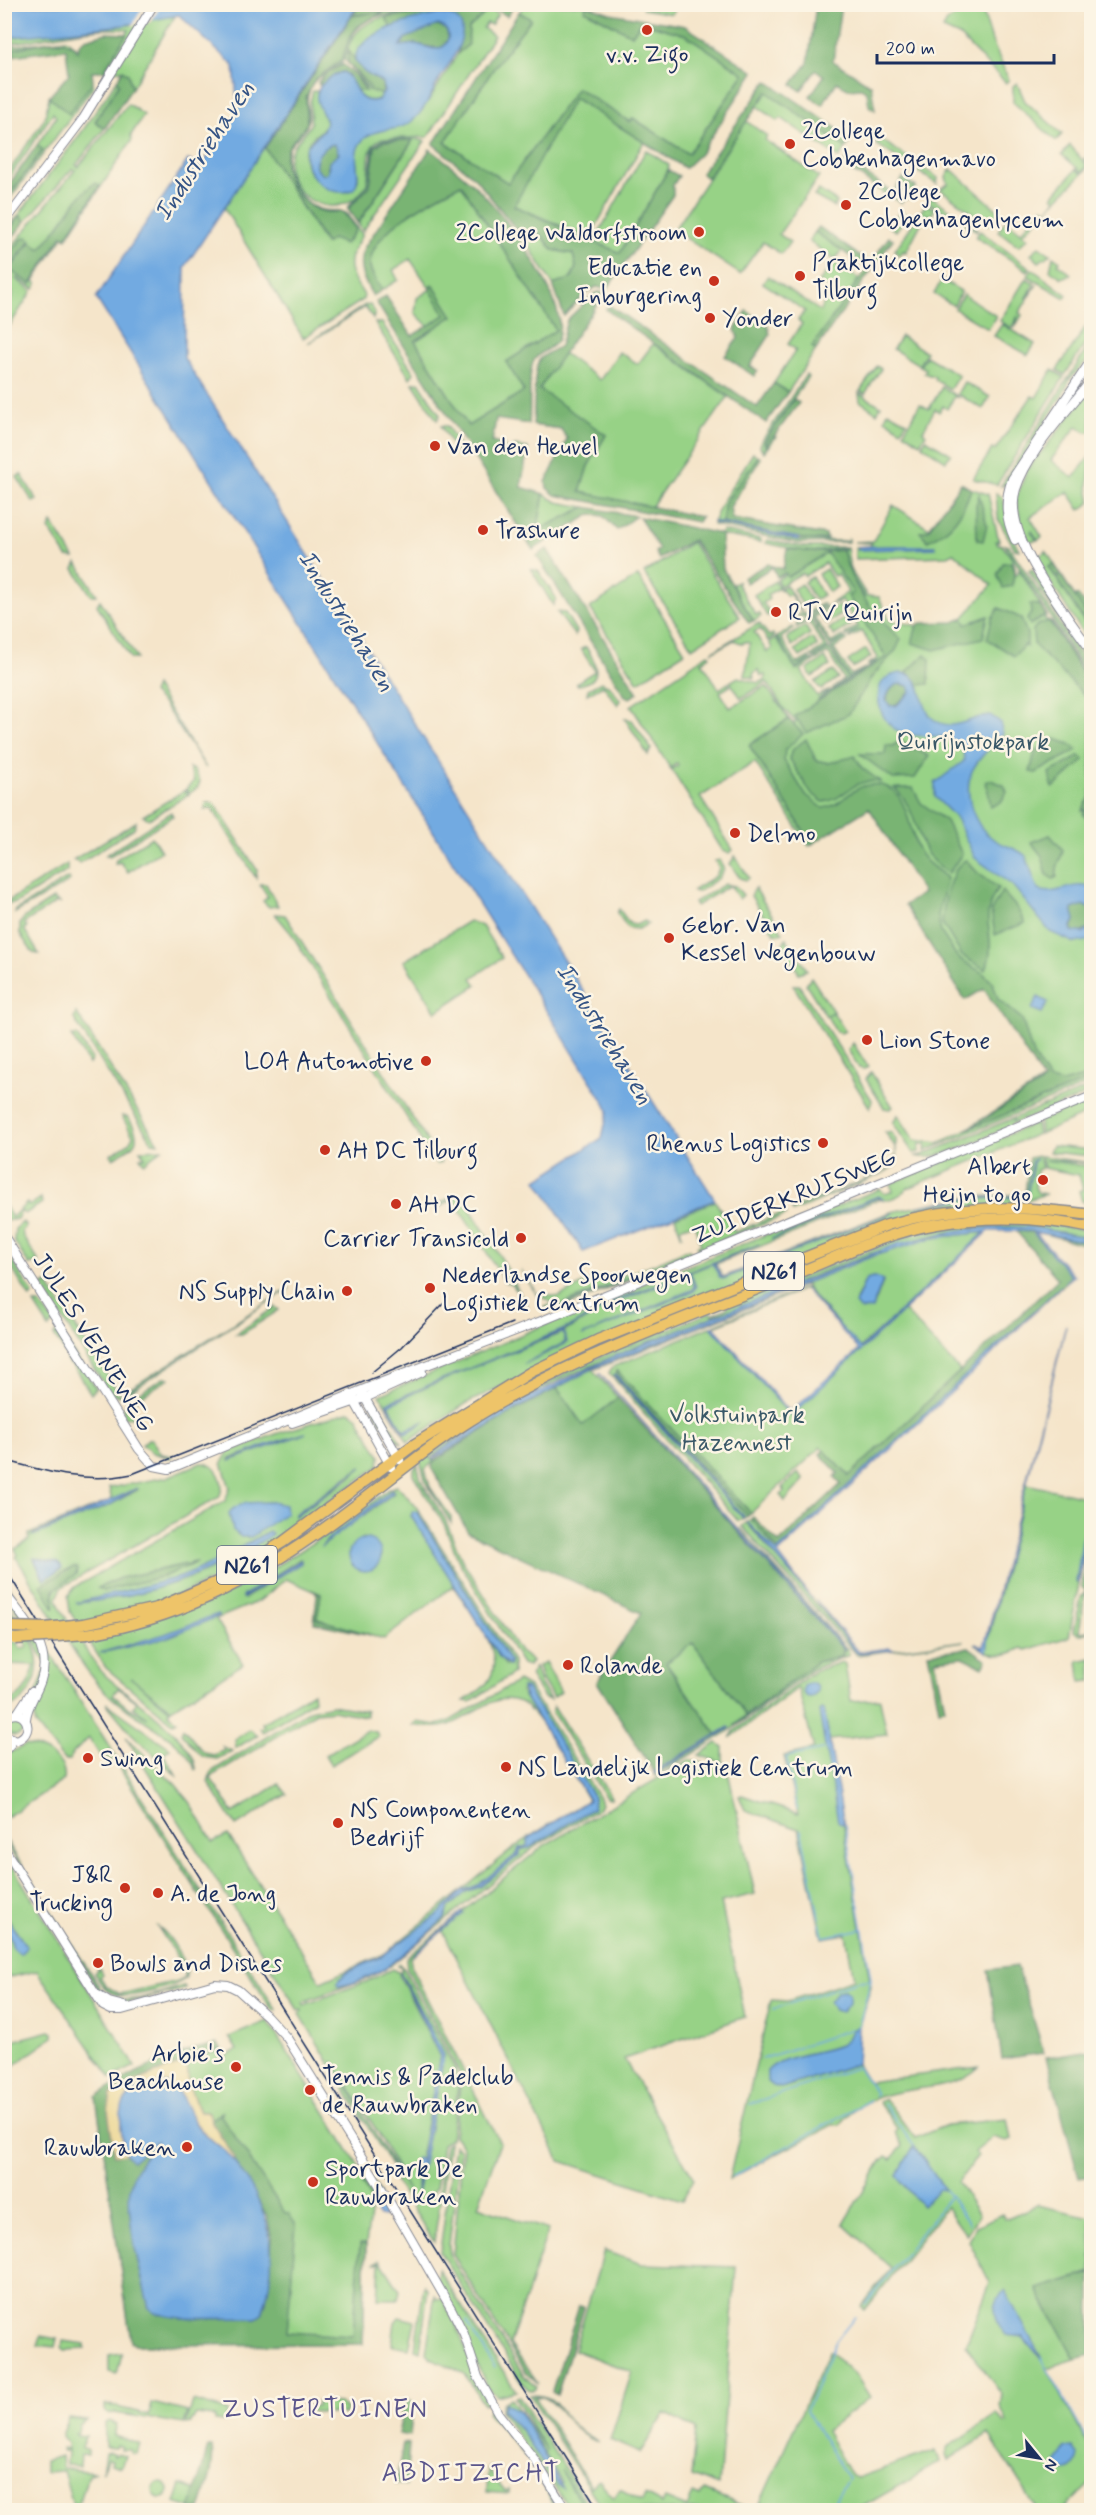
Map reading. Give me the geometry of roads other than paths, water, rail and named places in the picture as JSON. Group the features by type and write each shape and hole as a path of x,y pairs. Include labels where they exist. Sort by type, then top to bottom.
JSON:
{"main road":[{"name":"N261","path":"85,1629 157,1608 218,1582 283,1542 393,1460 474,1405 540,1367 598,1340 887,1225 918,1216 1012,1206 1092,1215"},
{"name":"N261","path":"8,1633 45,1628 85,1629 151,1620 218,1594 255,1574 319,1533 480,1415 580,1360 870,1243 906,1231 967,1219 1045,1220 1092,1228"}],"street":[{"path":"4,223 63,148 153,4"},
{"path":"4,217 63,142 108,78"},
{"path":"1034,564 1026,556 1009,528 1006,511 1008,491 1023,461 1092,359"},
{"path":"1092,379 1038,449 1014,492 1013,513 1016,529 1034,564 1092,652"},
{"name":"ZUIDERKRUISWEG","path":"153,1466 169,1469 262,1431 363,1394 1092,1096"},
{"name":"JULES VERNEWEG","path":"4,1236 153,1466"},
{"path":"363,1394 393,1460"},
{"path":"352,1398 400,1472"},
{"path":"4,1593 34,1634 45,1660 42,1679 26,1719 27,1732 23,1738 14,1740 5,1736"},
{"path":"4,1598 31,1635 42,1660 39,1677 8,1716 26,1719"},
{"path":"4,1752 14,1740"},
{"path":"4,1848 95,1993 109,2002 127,2007 208,1987 241,1994 267,2016 287,2038 388,2199 439,2287 464,2334 478,2377 492,2404 535,2460 559,2506 566,2511"}],"water":[{"name":"Industriehaven","path":"4,5 358,5 185,267 184,358 715,1200 583,1252 537,1180 602,1138 608,1111 606,1105 96,298 188,160 201,167 238,111 234,66 179,15 125,25 5,38"},
{"path":"440,14 453,17 460,23 462,31 461,41 451,62 425,107 406,125 374,133 362,141 358,147 356,159 358,177 354,189 344,192 326,188 311,174 305,156 307,146 323,130 326,123 318,102 317,94 321,85 334,75 343,72 365,100 378,100 384,92 383,83 364,72 355,60 358,50 377,34","holes":["438,25 442,26 448,34 443,47 434,49 416,44 400,46 406,38","335,144 339,154 329,162 328,173 322,175 316,168 318,155"]},
{"path":"713,522 799,538 798,540"},
{"path":"935,546 936,548 858,550 858,547"},
{"path":"901,673 917,681 925,707 937,721 953,725 990,715 1000,722 1003,734 973,769 969,787 971,807 979,825 985,832 1000,843 1026,856 1038,890 1052,892 1077,886 1091,888 1091,909 1083,905 1072,909 1075,920 1071,928 1072,931 1083,933 1091,928 1091,940 1075,943 1050,932 1013,886 975,858 956,818 935,797 935,783 964,761 963,747 944,737 898,731 888,723 881,711 878,698 881,684 890,676","holes":["899,684 909,686 911,692 896,706 890,706 886,700 891,689"]},
{"path":"1038,997 1048,1002 1042,1013 1032,1009"},
{"path":"1036,1159 1033,1162 1027,1197 971,1199 917,1207 960,1199 1027,1196 1032,1161"},
{"path":"878,1196 884,1199 878,1197 771,1239"},
{"path":"893,1213 723,1279 720,1278 712,1263 759,1245 714,1263 722,1278"},
{"path":"1032,1227 1085,1237 1084,1241 1035,1232 1074,1276 1064,1284 1071,1276 1032,1231 989,1231 791,1416 711,1327 713,1326 790,1412 859,1350 805,1289 861,1348 985,1232 932,1238 873,1256 594,1368 516,1409 431,1460 445,1448 509,1407 617,1355 897,1244 961,1230"},
{"path":"690,1272 696,1287 692,1292 582,1336 692,1290 694,1286 689,1273 616,1302 563,1331 567,1342 565,1344 524,1364 566,1342 562,1332 474,1367 572,1326 615,1301"},
{"path":"874,1277 883,1280 872,1309 861,1310 855,1304 866,1279"},
{"path":"1061,1286 984,1362 778,1554 812,1599 747,1522 777,1552"},
{"path":"1066,1325 990,1628 987,1652 975,1643 984,1647"},
{"path":"599,1373 845,1649 838,1643"},
{"path":"614,1375 616,1375 743,1518"},
{"path":"423,1388 389,1405 404,1431 425,1421 407,1433 403,1432 387,1403"},
{"path":"306,1433 229,1461 266,1445"},
{"path":"362,1467 295,1516 295,1514"},
{"path":"1091,1483 1089,1519 1078,1582 1076,1582"},
{"path":"138,1488 110,1505 32,1536"},
{"path":"392,1490 394,1492 321,1547 329,1538"},
{"path":"272,1502 285,1505 286,1513 251,1537 241,1537 233,1530 229,1513 233,1509 248,1503"},
{"path":"413,1511 417,1512 510,1662 509,1666 500,1658 411,1516"},
{"path":"269,1531 272,1534 250,1548 203,1572 153,1589 76,1603 181,1577 217,1561"},
{"path":"365,1539 376,1544 381,1555 376,1566 365,1571 354,1566 349,1555 354,1544"},
{"path":"34,1558 59,1563 62,1568 44,1580"},
{"path":"301,1560 301,1563 243,1598 243,1596"},
{"path":"816,1600 859,1652 890,1648 893,1650 857,1653"},
{"path":"218,1614 219,1616 166,1638 100,1653 165,1634"},
{"path":"810,1683 815,1685 817,1690 815,1695 810,1697 805,1695 803,1690 805,1685"},
{"path":"522,1688 527,1689 588,1788 594,1799 593,1808 529,1848 521,1849 519,1855 480,1887 467,1891 449,1907 445,1918 396,1960 368,1977 338,1986 337,1982 346,1973 382,1956 441,1912 462,1891 478,1885 517,1854 519,1848 527,1846 529,1838 589,1800 527,1701"},
{"path":"822,1709 844,1825 838,1821 819,1711"},
{"path":"730,1728 654,1774 654,1772"},
{"path":"462,1912 464,1913 413,1956"},
{"path":"4,1915 27,1947 20,1954 13,1948"},
{"path":"400,1973 444,2055 417,2194 419,2173 416,2179 413,2177 416,2158 420,2159 420,2165 440,2056"},
{"path":"844,1990 849,1994 849,2003 842,2012 835,2010 829,2002 838,1991"},
{"path":"859,2026 857,2064 781,2088 772,2086 767,2080 767,2071 774,2065 840,2045"},
{"path":"167,2083 178,2091 198,2127 229,2155 254,2192 263,2211 271,2249 271,2270 262,2314 256,2318 183,2318 157,2313 149,2308 134,2243 129,2207 132,2179 137,2168 157,2141 132,2161 127,2156 124,2146 121,2112 128,2096 134,2091"},
{"path":"914,2146 945,2190 939,2189 922,2206 897,2176"},
{"path":"373,2201 382,2205 386,2217 379,2216 372,2207"},
{"path":"1005,2291 1042,2359 1023,2337 1006,2335 999,2324 995,2307"},
{"path":"505,2403 519,2411 563,2488 558,2485 519,2428 502,2410"},
{"path":"1073,2447 1078,2454 1076,2461 1071,2468 1062,2471 1058,2468 1057,2462 1066,2448"}],"waterway":[{"path":"797,1809 786,1757 827,1749"},
{"path":"845,1825 871,1979"},
{"path":"801,1830 823,1937 862,1929"},
{"path":"773,2009 858,1981 871,1980 857,2027"},
{"path":"762,2059 852,2029"},
{"path":"750,2104 858,2067 876,2094 874,2095"},
{"path":"732,2177 870,2100"},
{"path":"884,2104 914,2146"},
{"path":"865,2305 950,2196 945,2190"},
{"path":"951,2197 969,2224"},
{"path":"828,2510 848,2479 806,2410 836,2341 855,2317"},
{"path":"467,2322 495,2367"},
{"path":"1041,2357 1092,2449"}],"railway":[{"path":"371,1373 402,1347 444,1303"},
{"path":"4,1460 83,1477 99,1478 132,1474 512,1323"},
{"path":"4,1567 599,2510"}],"place":[{"name":"v.v. Zigo","path":"647,30"},
{"name":"2College Cobbenhagenmavo","path":"790,144"},
{"name":"2College Cobbenhagenlyceum","path":"846,205"},
{"name":"2College Waldorfstroom","path":"699,232"},
{"name":"Praktijkcollege Tilburg","path":"800,276"},
{"name":"Educatie en Inburgering","path":"714,281"},
{"name":"Yonder","path":"710,318"},
{"name":"Van den Heuvel","path":"435,446"},
{"name":"Trashure","path":"483,530"},
{"name":"RTV Quirijn","path":"776,612"},
{"name":"Delmo","path":"735,833"},
{"name":"Gebr. Van Kessel Wegenbouw","path":"669,938"},
{"name":"Lion Stone","path":"867,1040"},
{"name":"LOA Automotive","path":"426,1061"},
{"name":"Rhenus Logistics","path":"823,1143"},
{"name":"AH DC Tilburg","path":"325,1150"},
{"name":"Albert Heijn to go","path":"1043,1180"},
{"name":"AH DC","path":"396,1204"},
{"name":"Carrier Transicold","path":"521,1238"},
{"name":"Nederlandse Spoorwegen Logistiek Centrum","path":"430,1288"},
{"name":"NS Supply Chain","path":"347,1291"},
{"name":"Rolande","path":"568,1665"},
{"name":"Swing","path":"88,1758"},
{"name":"NS Landelijk Logistiek Centrum","path":"506,1767"},
{"name":"NS Componenten Bedrijf","path":"338,1823"},
{"name":"J&R Trucking","path":"125,1888"},
{"name":"A. de Jong","path":"158,1893"},
{"name":"Bowls and Dishes","path":"98,1963"},
{"name":"Arbie's Beachhouse","path":"236,2067"},
{"name":"Tennis & Padelclub de Rauwbraken","path":"310,2090"},
{"name":"Rauwbraken","path":"187,2147"},
{"name":"Sportpark De Rauwbraken","path":"313,2182"}],"district":[{"name":"ZUSTERTUINEN","path":"325,2408"},
{"name":"ABDIJZICHT","path":"471,2472"}],"park label":[{"name":"Quirijnstokpark","path":"973,741"},
{"name":"Volkstuinpark Hazennest","path":"737,1428"}]}
